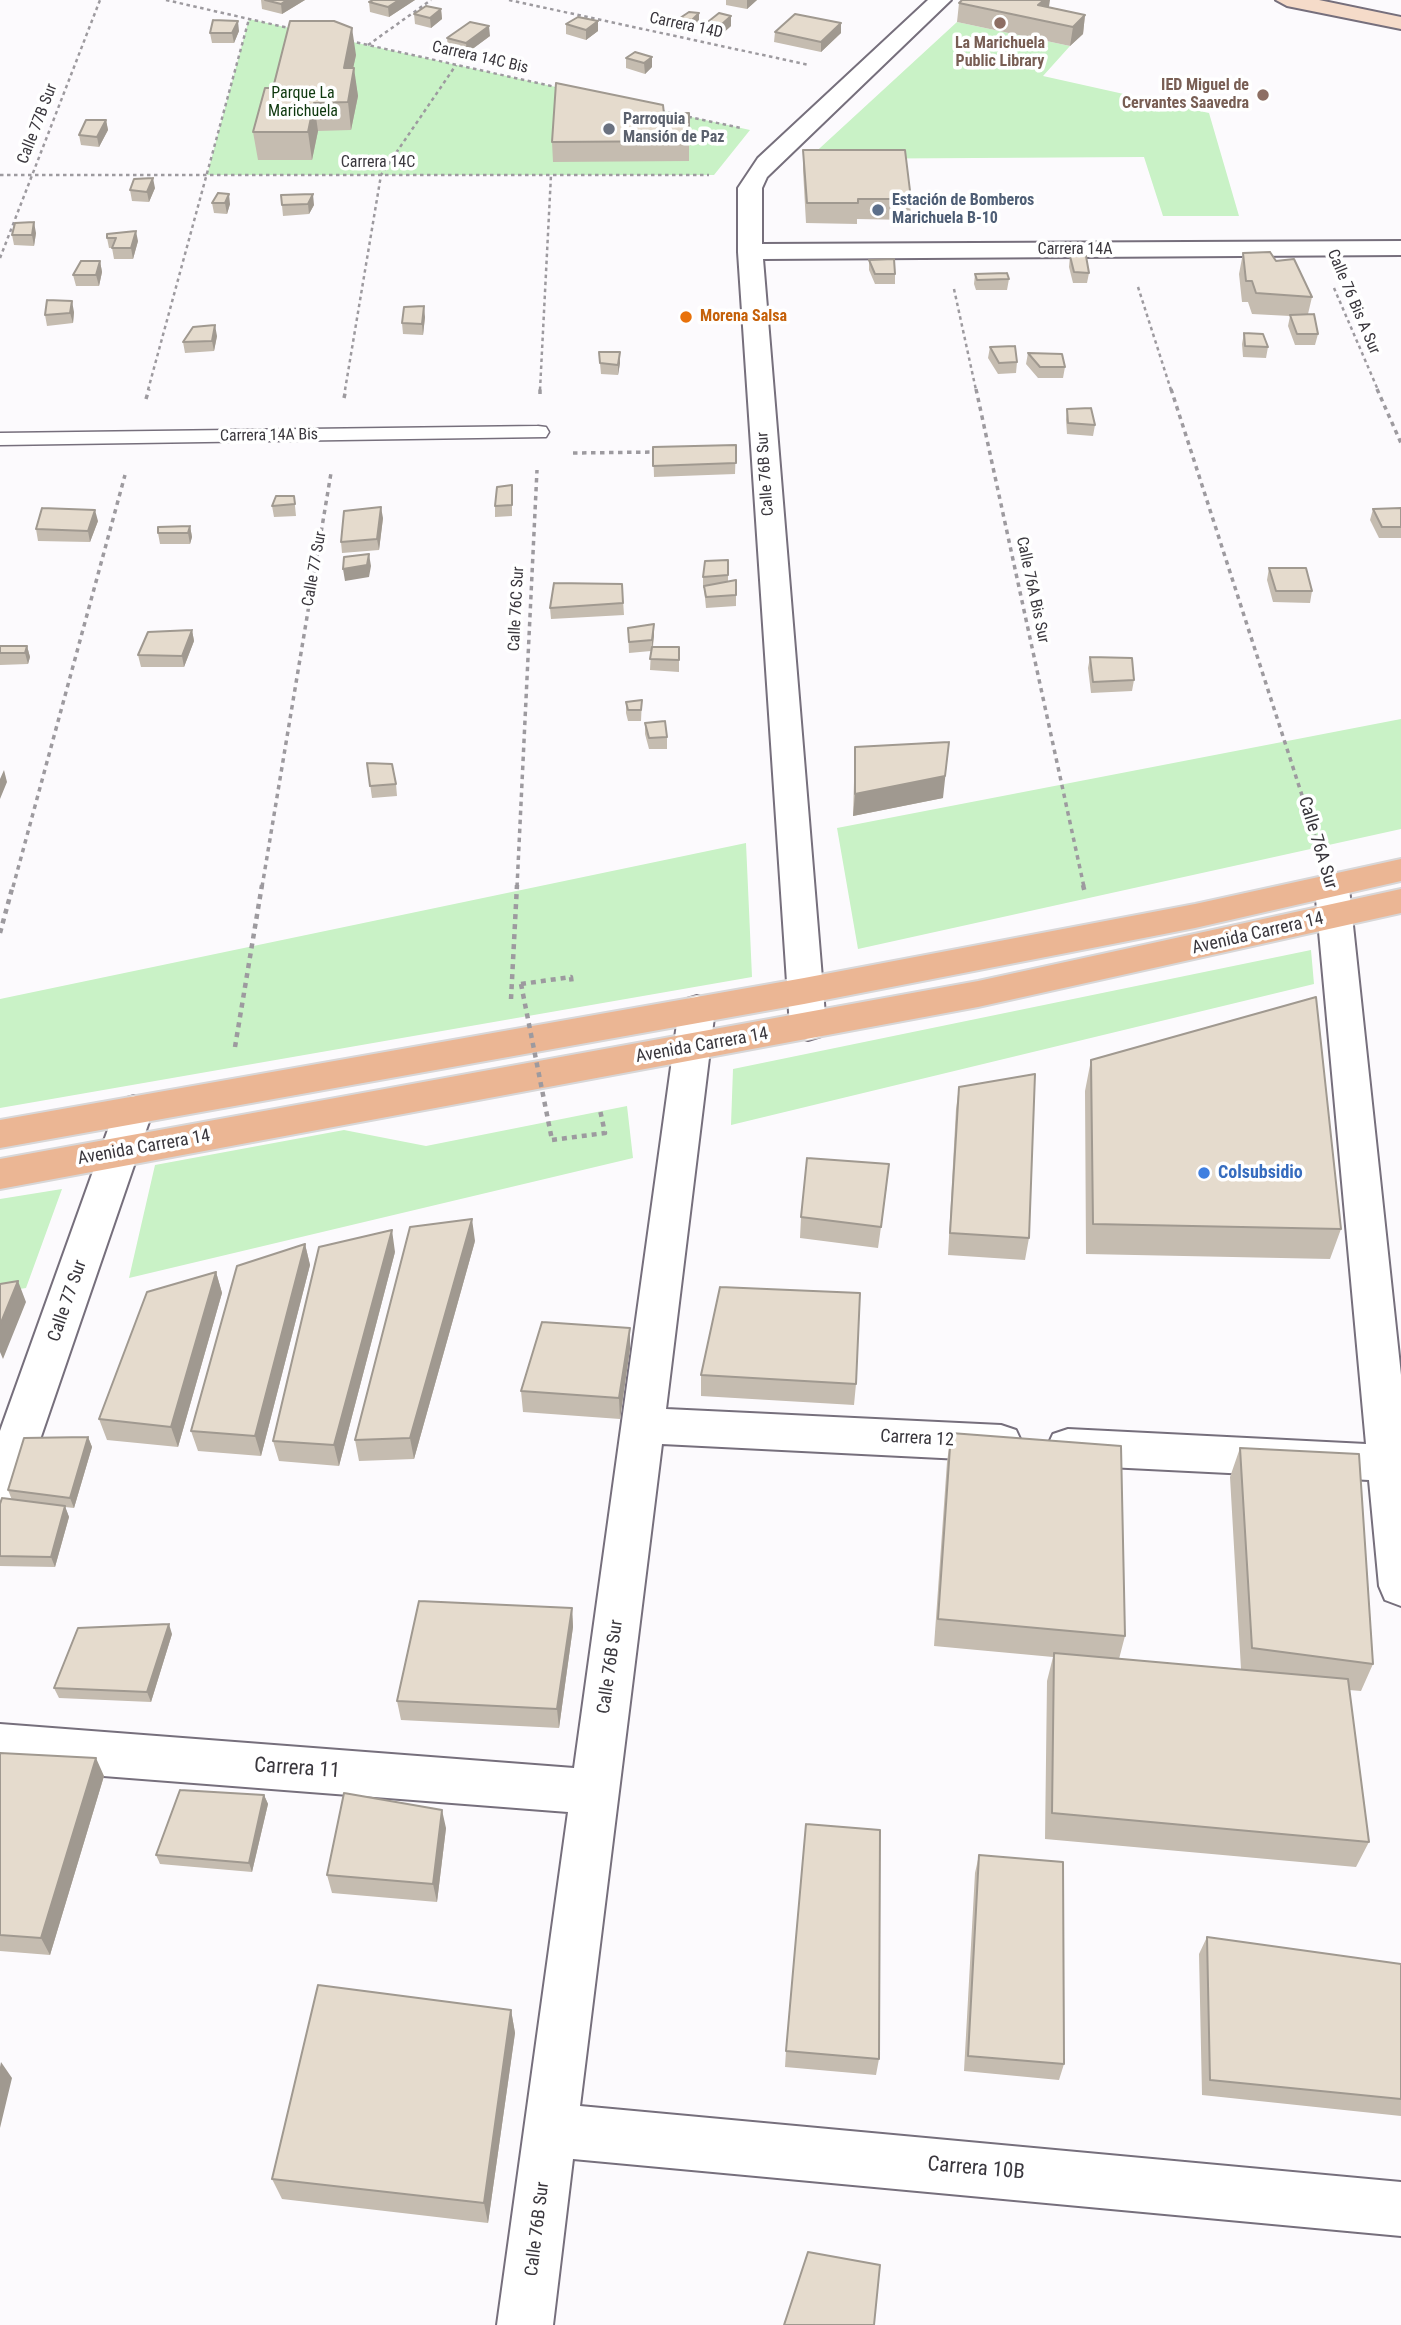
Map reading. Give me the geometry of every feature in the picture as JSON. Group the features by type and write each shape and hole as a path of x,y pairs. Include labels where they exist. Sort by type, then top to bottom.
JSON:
{"main road":[{"name":"Avenida Carrera 14","path":"0,1134 509,1043 695,1029 808,1027 1097,970 1333,902 1401,870"},
{"name":"Avenida Carrera 14","path":"0,1174 120,1152 695,1029 804,991 1094,935 1333,902 1401,901"}],"street":[{"path":"756,175 789,140 940,0"},
{"path":"1287,0 1401,23"},
{"name":"Calle 76B Sur","path":"756,175 750,188 750,252 808,1027"},
{"name":"Carrera 14A","path":"750,252 1401,248"},
{"path":"1333,902 1395,1463 1401,1586"},
{"name":"Calle 76B Sur","path":"526,2325 695,1029"},
{"name":"Calle 77 Sur","path":"0,1492 134,1110"},
{"name":"Carrera 12","path":"643,1425 1395,1463"},
{"name":"Carrera 11","path":"0,1746 595,1792"},
{"name":"Carrera 10B","path":"551,2130 1401,2209"}],"lane":[{"name":"Carrera 14A Bis","path":"0,439 337,435 538,442"}],"path":[{"name":"Calle 77B Sur","path":"0,258 100,0"},
{"path":"166,0 302,30"},
{"path":"368,45 431,0"},
{"name":"Carrera 14D","path":"509,0 858,76"},
{"name":"Carrera 14C Bis","path":"341,39 563,89"},
{"name":"Calle 77 Sur","path":"227,1093 382,175 456,65"},
{"path":"656,110 789,140"},
{"name":"Carrera 14C","path":"0,175 756,175"},
{"name":"Calle 76C Sur","path":"509,1043 551,175"},
{"name":"Calle 76 Bis A Sur","path":"1317,248 1401,443"},
{"name":"Calle 76A Sur","path":"1126,250 1333,902"},
{"name":"Calle 76A Bis Sur","path":"945,251 1094,935"},
{"path":"538,442 671,452"},
{"path":"570,977 521,984 552,1140 605,1133"}],"green space":[{"name":"Parque La Marichuela","path":"249,19 750,130 714,175 207,175"},
{"path":"957,22 1070,46 1043,76 1209,113 1239,216 1163,216 1144,157 808,159"},
{"path":"1401,719 1401,829 858,949 837,828"},
{"path":"746,843 752,977 0,1108 0,999"},
{"path":"1311,950 1314,984 731,1125 733,1069"},
{"path":"627,1106 633,1158 129,1278 155,1165 344,1130 426,1146"},
{"path":"62,1189 26,1288 0,1292 0,1199"}],"building":[{"path":"265,0 287,0 281,4"},
{"path":"399,0 388,7 369,2"},
{"path":"962,0 1044,0 1038,5 1085,15 1073,27 959,3"},
{"path":"426,6 441,9 430,18 414,14"},
{"path":"689,12 699,13 692,20 680,18"},
{"path":"719,13 731,16 722,24 709,21"},
{"path":"795,14 841,23 821,42 775,32"},
{"path":"578,17 598,21 586,30 566,24"},
{"path":"213,20 238,21 232,33 210,33"},
{"path":"290,21 334,21 352,28 344,68 354,68 348,102 314,103 308,132 253,132 265,88 273,88"},
{"path":"470,22 489,26 466,43 447,38"},
{"path":"635,52 652,57 644,63 626,58"},
{"path":"556,83 663,105 664,114 689,113 689,141 552,142"},
{"path":"86,120 106,120 97,137 79,135"},
{"path":"803,150 905,150 911,199 807,203"},
{"path":"153,178 147,192 130,190 134,179"},
{"path":"218,193 229,194 225,203 212,203"},
{"path":"313,194 308,204 282,205 281,195"},
{"path":"34,222 32,235 12,235 15,223"},
{"path":"136,231 131,248 112,248 116,238 107,238 107,234"},
{"path":"1270,252 1276,261 1294,259 1312,297 1256,293 1252,281 1246,281 1243,253"},
{"path":"1070,256 1086,256 1089,273 1074,272"},
{"path":"894,259 895,274 875,274 869,260"},
{"path":"81,261 100,261 96,275 73,275"},
{"path":"1007,273 1009,279 977,280 975,274"},
{"path":"47,300 72,301 70,313 45,315"},
{"path":"424,306 422,324 402,323 404,307"},
{"path":"1314,314 1318,334 1297,334 1290,315"},
{"path":"215,325 212,341 183,342 193,327"},
{"path":"1244,333 1263,334 1268,347 1245,346"},
{"path":"1015,346 1017,362 999,363 990,347"},
{"path":"599,352 620,352 618,365 600,363"},
{"path":"1028,353 1062,354 1065,367 1040,367"},
{"path":"1091,408 1095,425 1068,423 1067,409"},
{"path":"736,445 736,463 653,466 653,447"},
{"path":"512,485 512,505 495,506 497,487"},
{"path":"276,496 294,496 295,504 272,506"},
{"path":"381,507 377,539 341,542 344,511"},
{"path":"42,508 95,510 88,531 36,529"},
{"path":"1401,508 1401,527 1382,527 1373,509"},
{"path":"190,526 188,533 158,533 158,527"},
{"path":"369,554 367,565 343,569 344,557"},
{"path":"728,560 728,575 703,577 705,561"},
{"path":"1269,568 1306,568 1312,591 1276,591"},
{"path":"736,580 736,595 706,597 704,586"},
{"path":"554,583 622,584 623,603 550,608"},
{"path":"654,624 652,640 629,642 628,628"},
{"path":"192,630 182,656 138,655 148,632"},
{"path":"0,646 27,646 25,653 0,653"},
{"path":"652,647 679,647 679,660 650,659"},
{"path":"1090,657 1132,658 1134,680 1093,682"},
{"path":"642,700 641,710 628,710 626,702"},
{"path":"665,721 667,737 649,738 645,723"},
{"path":"949,742 945,776 855,794 855,747"},
{"path":"367,763 392,764 396,784 370,786"},
{"name":"Colsubsidio","path":"1316,997 1341,1229 1093,1224 1091,1060"},
{"path":"1035,1074 1029,1238 950,1233 959,1087"},
{"path":"807,1158 889,1164 881,1227 801,1217"},
{"path":"472,1219 410,1438 355,1440 410,1227"},
{"path":"392,1230 334,1445 273,1441 319,1247"},
{"path":"305,1244 255,1436 191,1431 237,1266"},
{"path":"216,1272 171,1427 99,1419 147,1292"},
{"path":"18,1281 0,1325 0,1284"},
{"path":"720,1287 860,1293 856,1384 701,1375"},
{"path":"542,1322 630,1328 619,1398 521,1391"},
{"path":"951,1433 1121,1446 1125,1636 938,1619"},
{"path":"88,1437 70,1498 8,1490 24,1438"},
{"path":"1240,1448 1359,1454 1373,1664 1252,1648"},
{"path":"2,1498 65,1506 51,1557 0,1556"},
{"path":"419,1601 572,1608 557,1709 397,1701"},
{"path":"169,1624 147,1692 54,1688 78,1628"},
{"path":"1054,1653 1348,1679 1369,1842 1052,1813"},
{"path":"0,1753 96,1758 41,1938 0,1935"},
{"path":"180,1790 264,1795 249,1863 156,1855"},
{"path":"344,1793 442,1810 433,1884 327,1875"},
{"path":"806,1824 880,1830 879,2059 786,2051"},
{"path":"979,1855 1063,1862 1064,2064 968,2056"},
{"path":"1207,1937 1401,1964 1401,2099 1210,2080"},
{"path":"318,1985 511,2010 484,2203 272,2179"},
{"path":"808,2252 880,2265 874,2325 784,2325"}],"place":[{"name":"La Marichuela Public Library","path":"1000,23"},
{"name":"IED Miguel de Cervantes Saavedra","path":"1263,95"},
{"name":"Parroquia Mansión de Paz","path":"609,129"},
{"name":"Estación de Bomberos Marichuela B-10","path":"878,210"},
{"name":"Morena Salsa","path":"686,317"},
{"name":"Colsubsidio","path":"1204,1173"}]}
